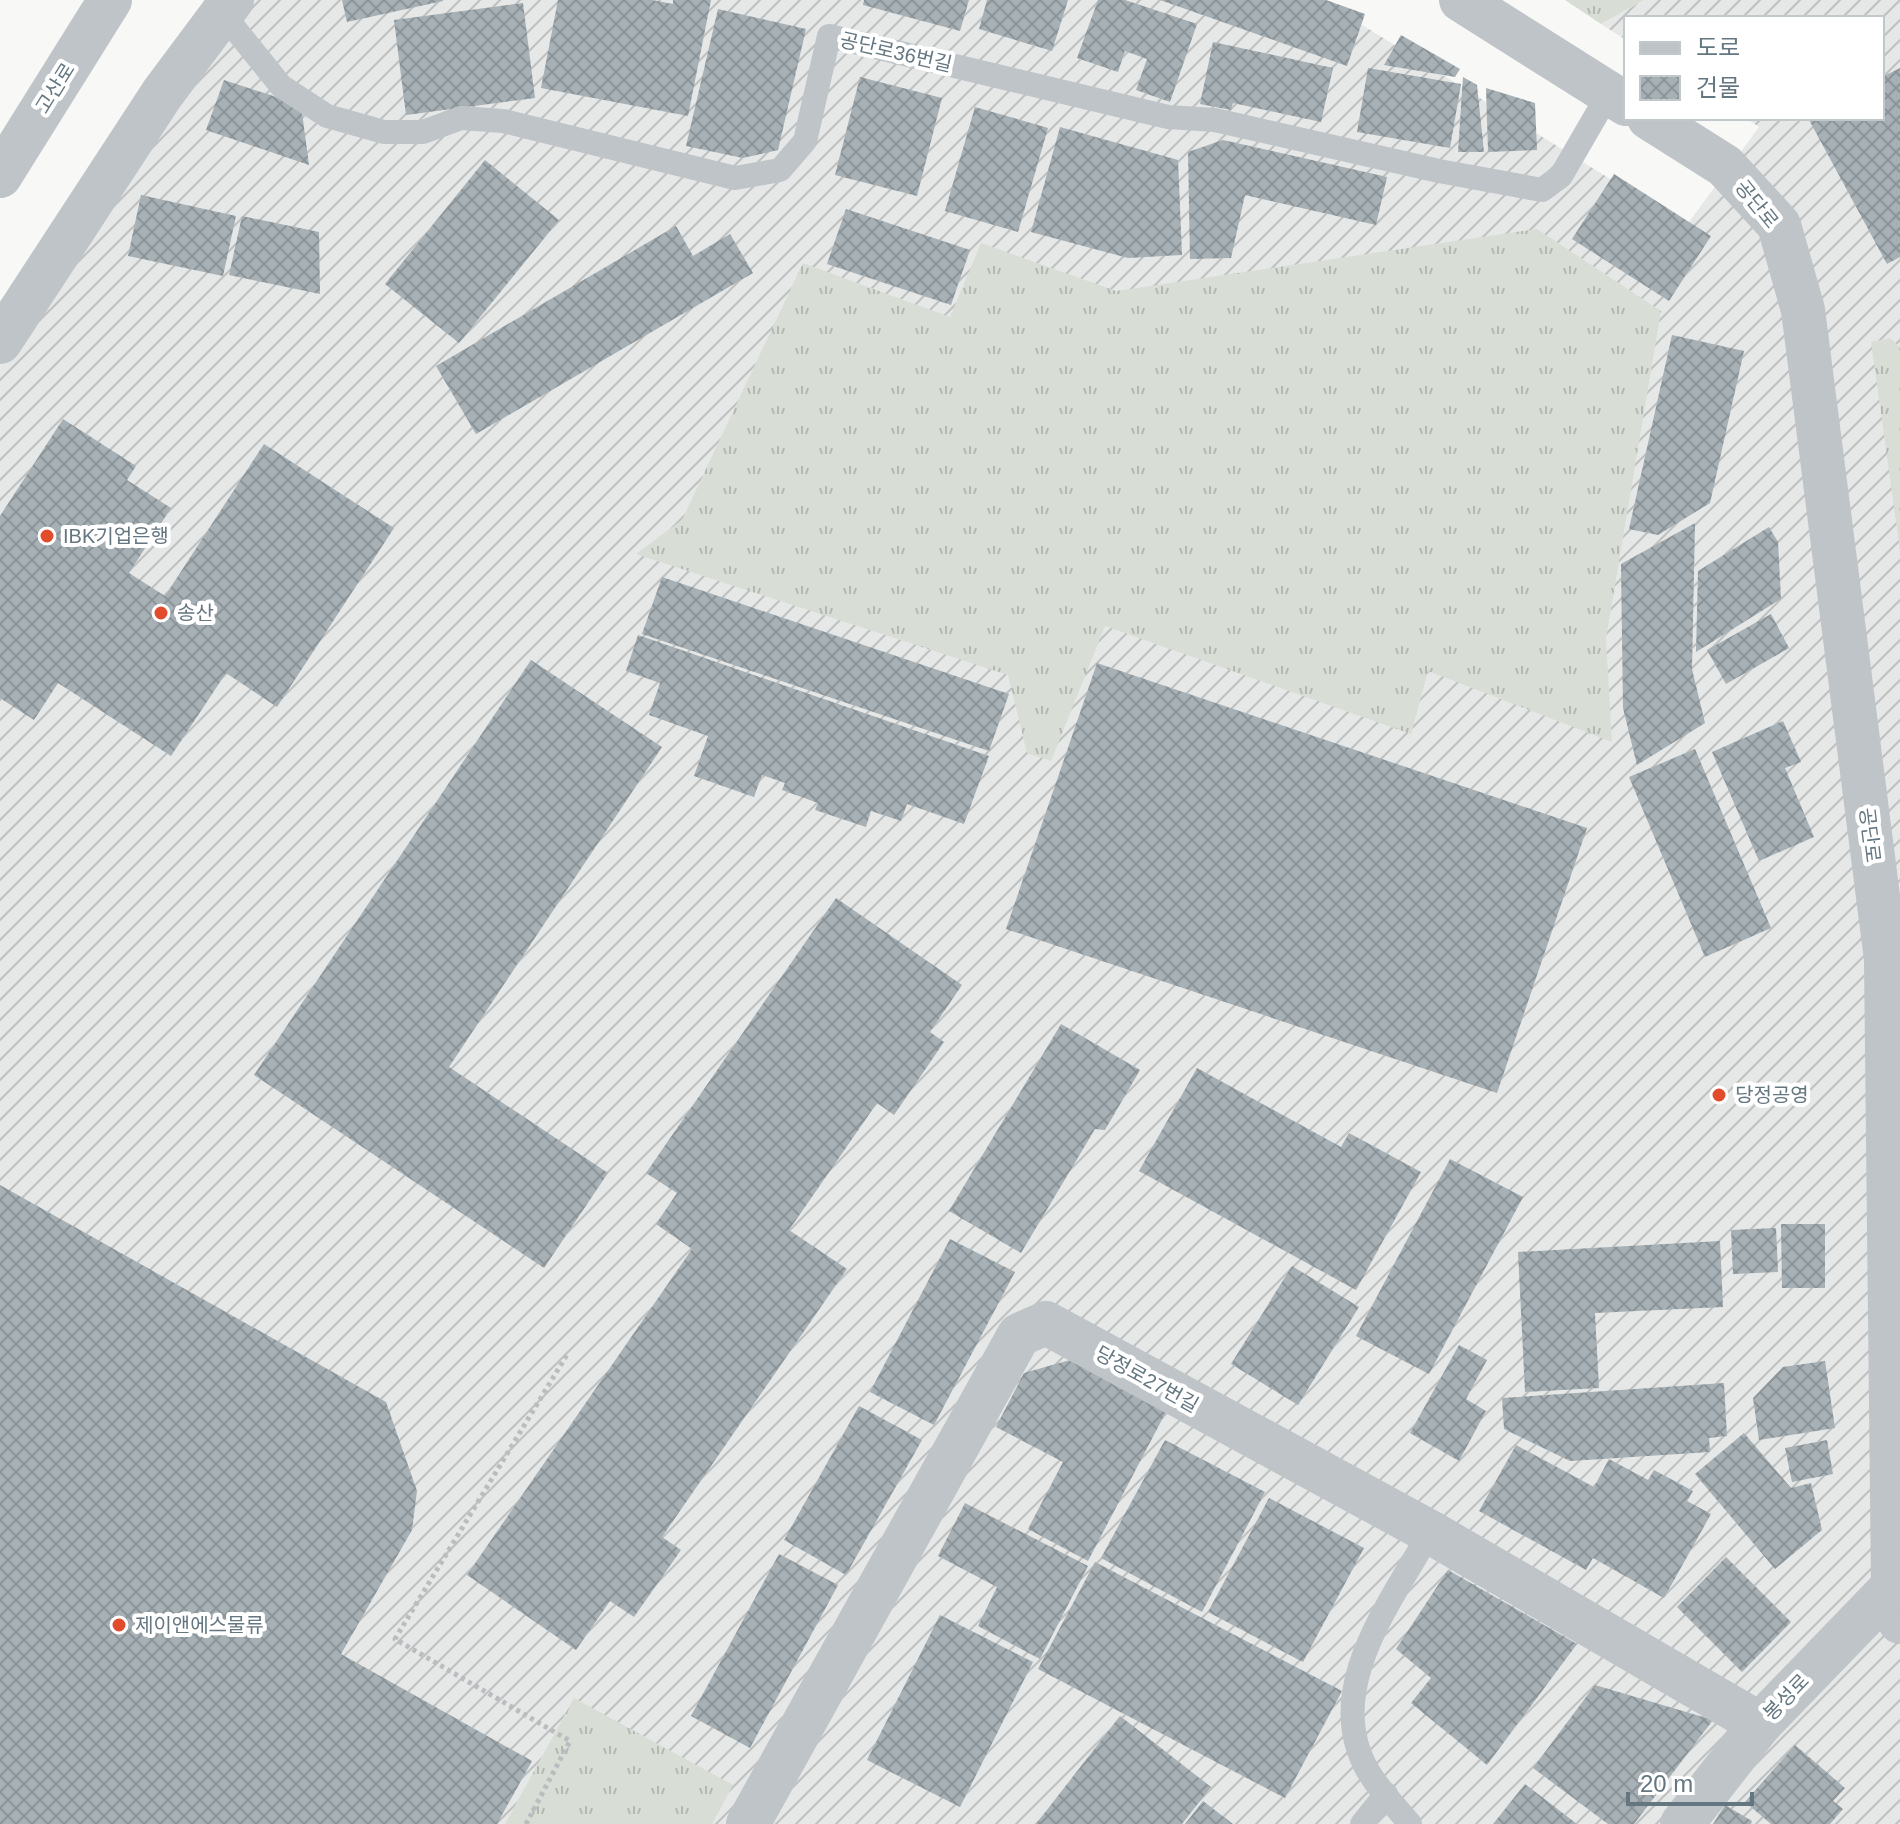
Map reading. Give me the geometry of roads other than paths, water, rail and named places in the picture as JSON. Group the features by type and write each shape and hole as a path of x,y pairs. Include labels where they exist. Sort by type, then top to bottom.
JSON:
{"street":[{"name":"고산로","path":"0,176 110,0"},
{"path":"1461,0 1617,98"},
{"path":"0,342 162,94 227,7"},
{"name":"공단로","path":"1652,120 1725,166 1779,225 1803,310 1886,959 1898,1595"},
{"name":"당정로27번길","path":"748,1824 1019,1335 1046,1323 1430,1532 1760,1724"},
{"name":"봉성로","path":"1682,1824 1760,1724 1898,1595"}],"lane":[{"name":"공단로36번길","path":"227,7 281,86 327,116 384,132 423,132 461,118 503,121 735,178 780,170 805,141 829,36 1168,117 1215,120 1439,171 1542,190 1561,176 1617,98"},
{"path":"1410,1824 1368,1770 1355,1739 1352,1691 1366,1649 1430,1532"},
{"path":"1362,1824 1386,1794"}],"place":[{"name":"IBK기업은행","path":"47,536"},
{"name":"송산","path":"161,613"},
{"name":"당정공영","path":"1719,1095"},
{"name":"제이앤에스물류","path":"119,1625"}]}
